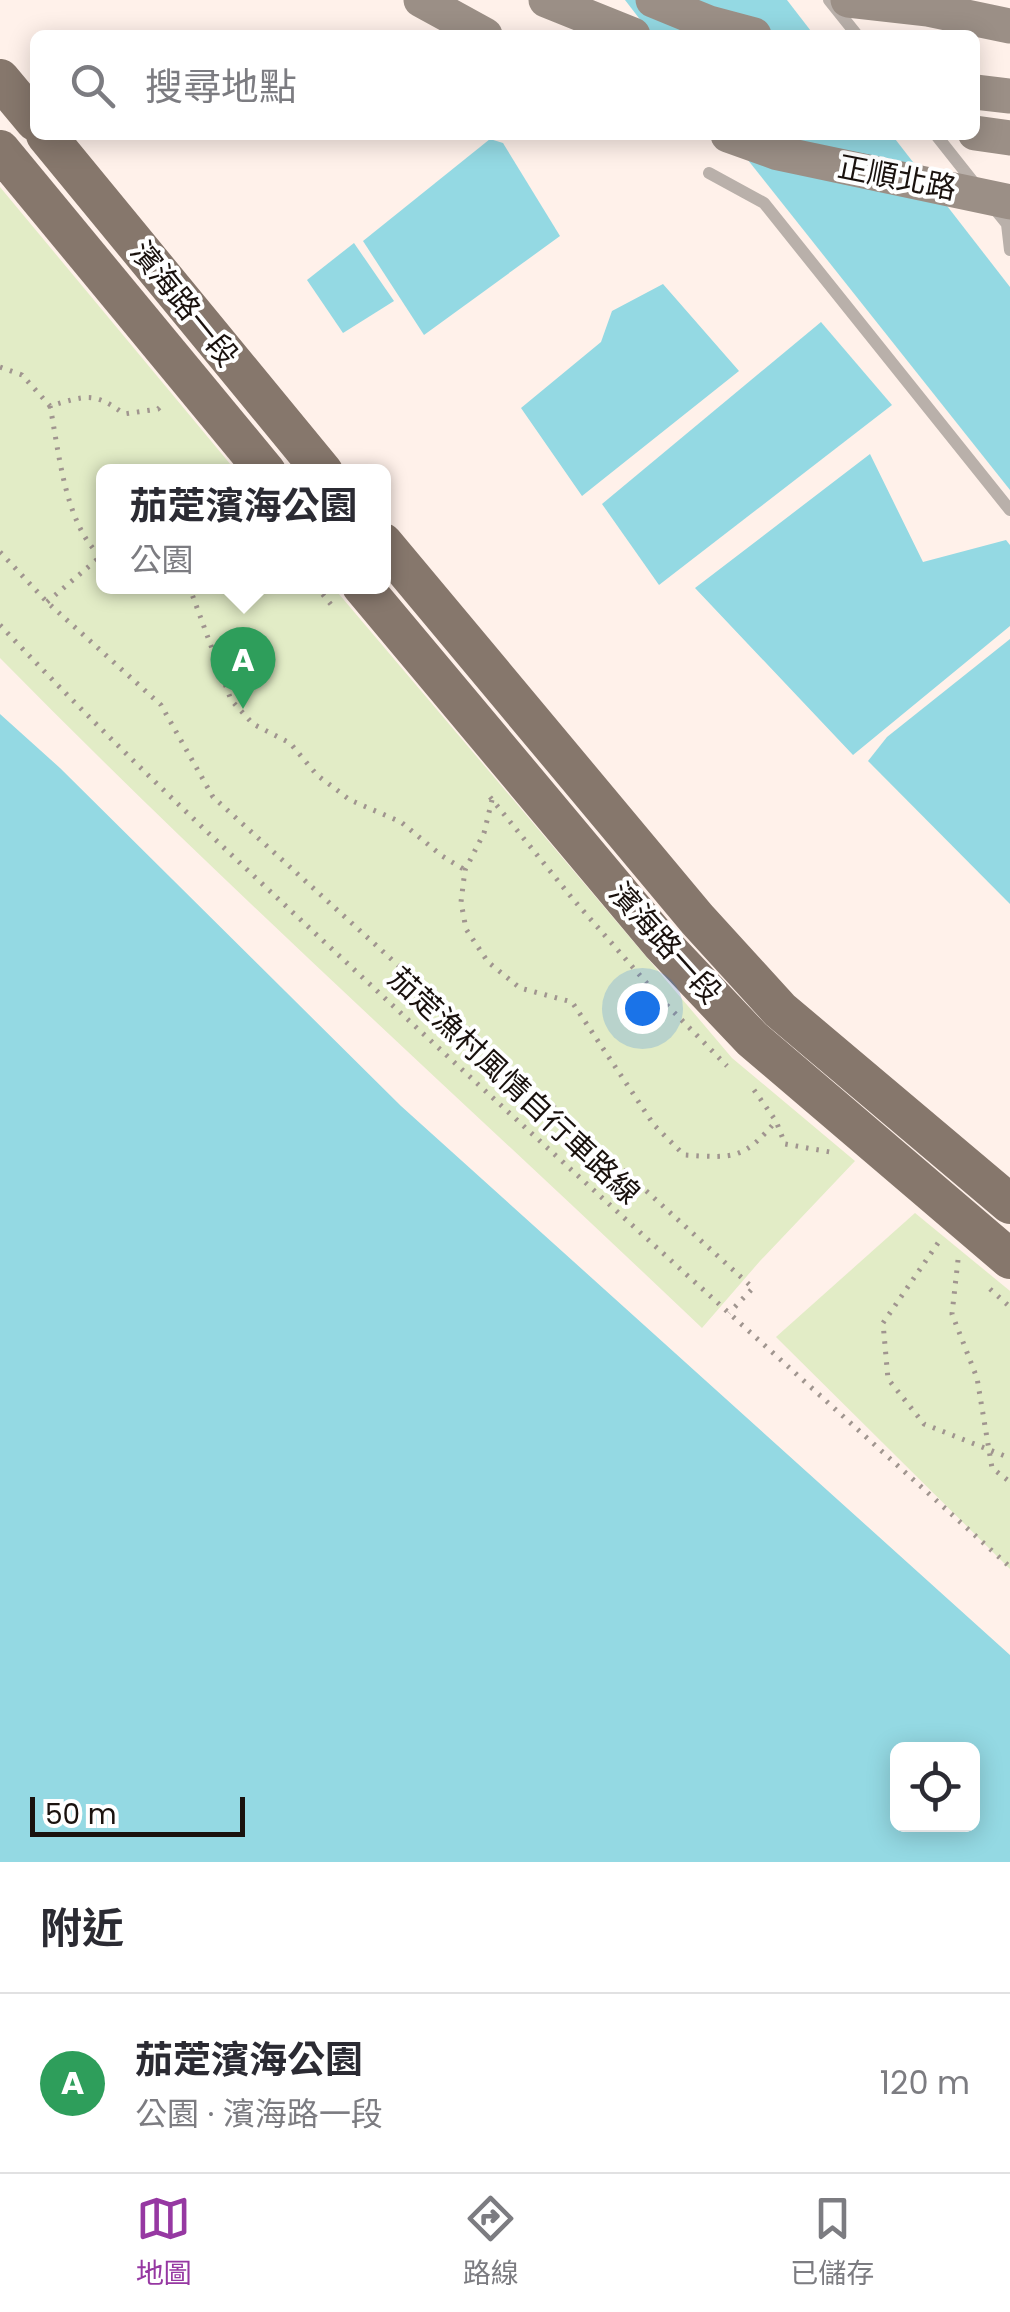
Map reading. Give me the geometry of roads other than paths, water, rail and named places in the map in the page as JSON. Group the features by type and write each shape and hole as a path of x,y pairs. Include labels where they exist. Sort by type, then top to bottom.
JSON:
{"main road":[{"path":"0,78 30,115"},
{"name":"濱海路一段","path":"50,140 316,464"},
{"name":"濱海路一段","path":"0,150 259,464"},
{"name":"濱海路一段","path":"391,554 697,919 780,1010 1010,1204"},
{"name":"濱海路一段","path":"369,594 662,943 752,1040 1010,1259"},
{"path":"503,755 542,735"}],"street":[{"path":"421,0 476,30"},
{"path":"546,0 620,30"},
{"path":"653,0 734,30"},
{"path":"848,0 928,9 999,24"},
{"name":"正順北路","path":"742,140 778,153 997,199"}],"lane":[{"path":"829,0 853,30"},
{"path":"941,140 997,199 1007,224 1010,250"},
{"path":"709,174 764,202 1010,510"}],"water":[{"path":"625,0 787,0 810,30 648,30"},
{"path":"489,140 503,143 560,236 424,335 363,241"},
{"path":"732,140 896,140 1010,287 1010,490"},
{"path":"354,243 394,301 343,333 307,280"},
{"path":"663,284 739,371 582,496 521,408 601,342 612,311"},
{"path":"821,322 892,405 659,585 602,504"},
{"path":"870,454 923,562 1006,540 1010,545 1010,626 853,755 695,588"},
{"path":"1010,639 1010,904 868,761 887,737"},
{"path":"0,714 60,768 401,1106 1010,1655 1010,1862 0,1862"}],"place":[{"name":"茄萣濱海公園","path":"243,709"}]}
